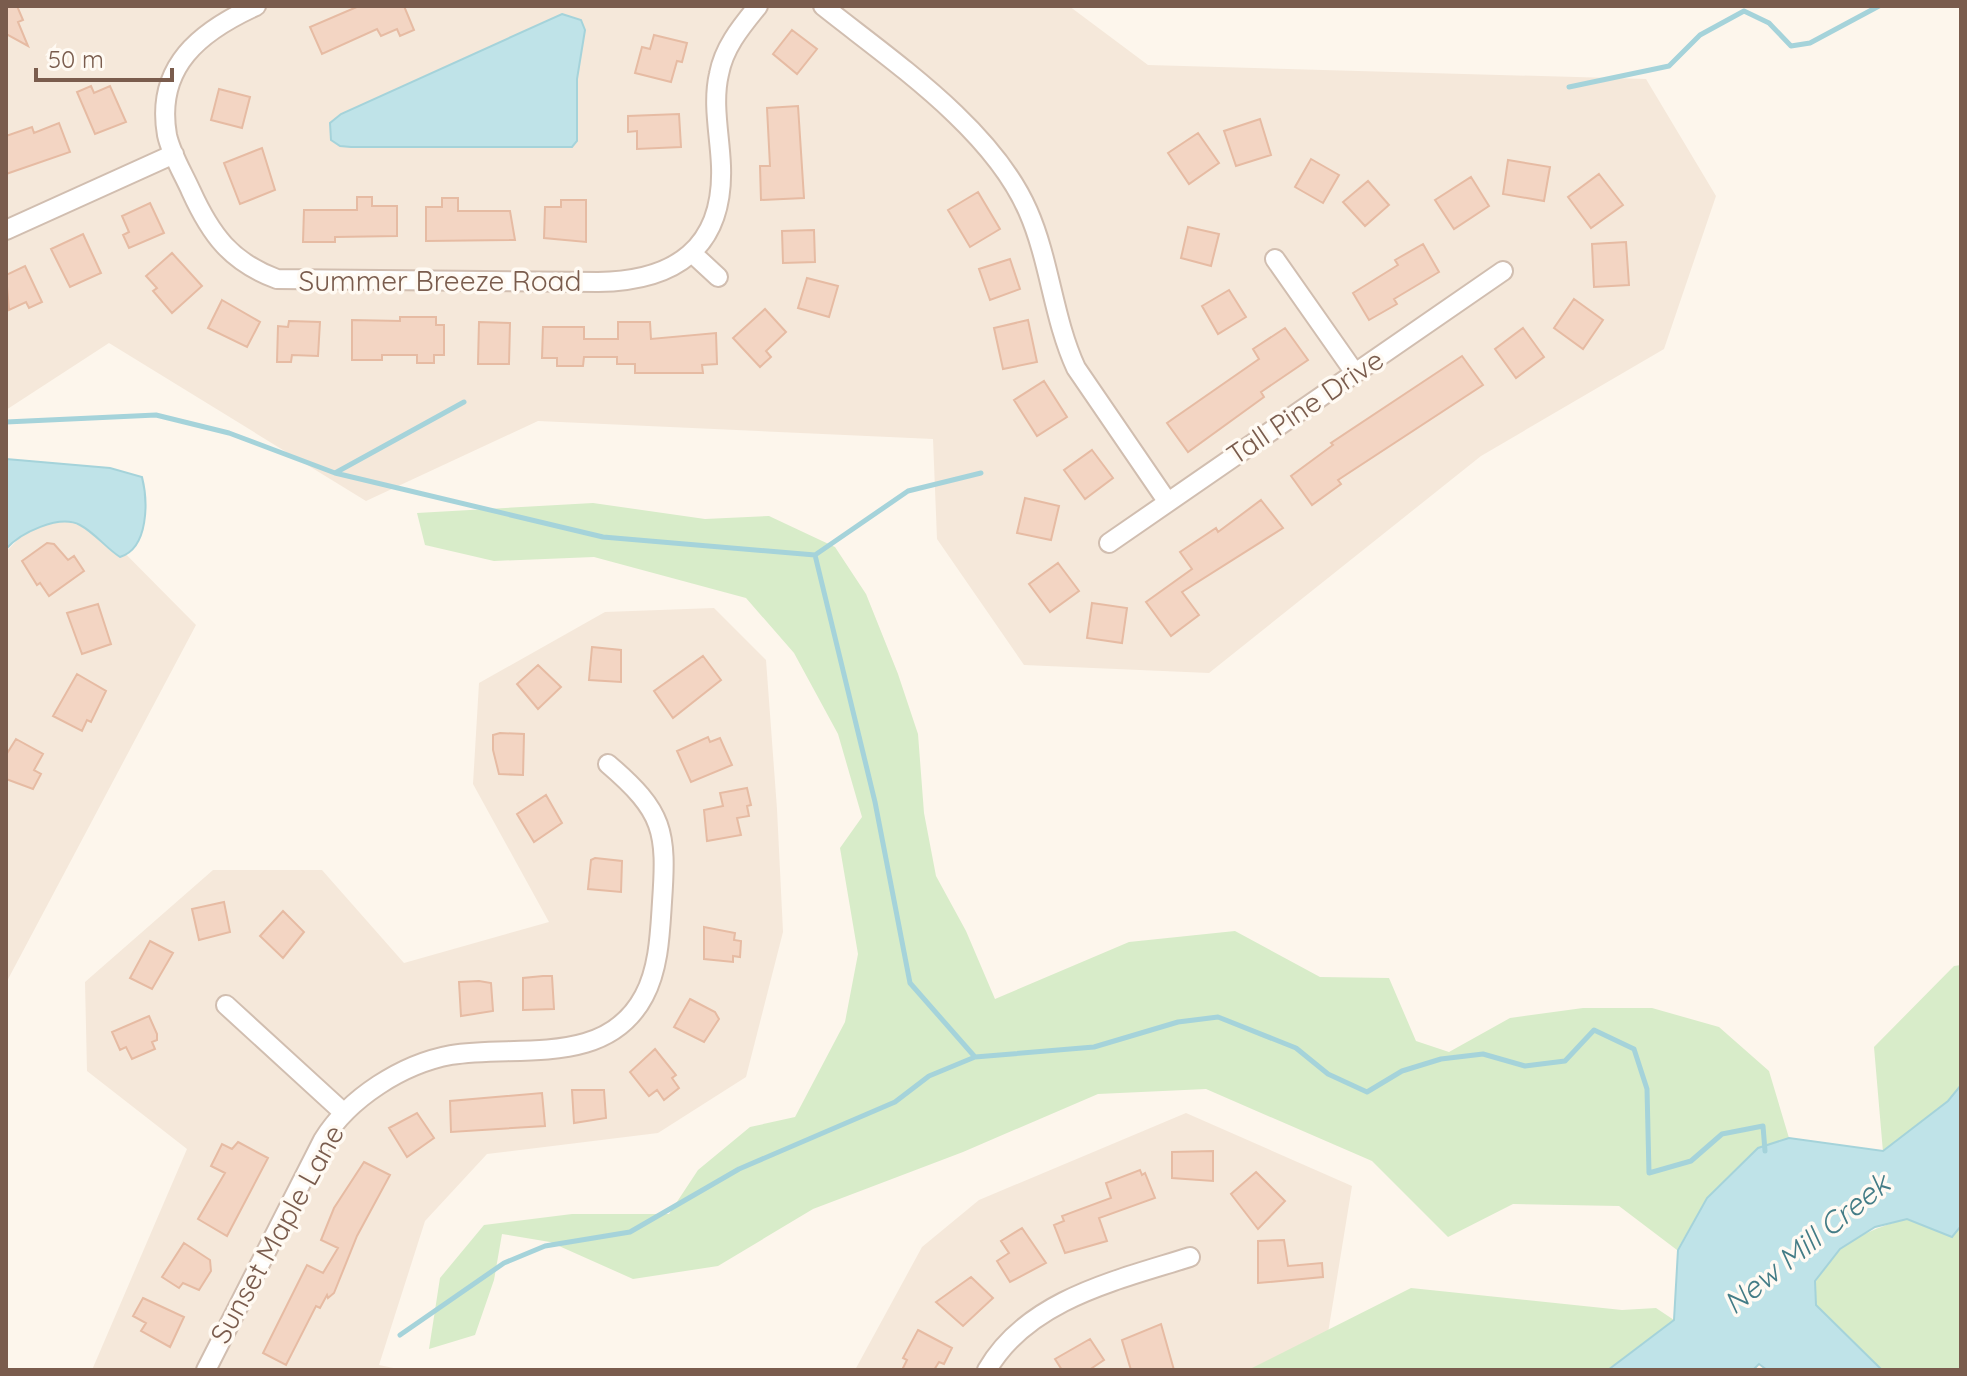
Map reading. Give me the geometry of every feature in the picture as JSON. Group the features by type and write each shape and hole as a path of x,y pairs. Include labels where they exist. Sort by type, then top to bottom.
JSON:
{"street":[{"name":"Summer Breeze Road","path":"256,6 199,38 173,74 166,118 174,154 216,239 231,256 277,279 623,282 663,272 692,253 712,224 718,203 721,166 716,97 721,62 730,44 758,6"},
{"path":"823,6 949,110 982,142 1007,174 1037,233 1067,347 1076,368 1167,501"},
{"path":"6,230 174,154"},
{"path":"692,253 718,277"},
{"path":"1275,259 1355,373"},
{"name":"Tall Pine Drive","path":"1109,543 1503,271"},
{"name":"Sunset Maple Lane","path":"206,1370 216,1343 323,1140 344,1113 372,1091 418,1065 450,1056 571,1047 600,1039 636,1009 650,981 657,951 664,834 641,794 608,764"},
{"path":"226,1005 344,1113"},
{"path":"987,1370 1007,1343 1048,1310 1105,1284 1190,1257"}],"shaded area":[{"path":"6,6 1069,6 1148,65 1646,79 1716,196 1664,349 1481,456 1209,673 1024,665 937,539 933,439 538,421 366,501 109,343 6,410"},
{"path":"43,513 92,520 196,625 6,983 6,552"},
{"path":"714,608 766,660 777,809 783,932 746,1077 658,1133 487,1154 425,1221 379,1365 403,1370 92,1370 187,1149 87,1071 85,982 213,870 322,870 404,963 549,922 473,784 479,683 605,612"},
{"path":"1186,1113 1352,1186 1328,1333 1264,1370 855,1370 922,1247 979,1200"}],"green space":[{"path":"593,503 705,519 769,516 835,547 866,594 898,674 918,734 924,813 936,876 966,931 995,999 1129,942 1235,931 1320,977 1389,978 1416,1041 1449,1052 1510,1018 1583,1008 1652,1008 1719,1027 1769,1071 1789,1138 1758,1148 1707,1198 1677,1250 1619,1206 1513,1204 1448,1237 1372,1161 1206,1089 1098,1094 963,1152 813,1209 718,1266 633,1279 550,1242 502,1234 494,1280 475,1335 429,1349 440,1278 484,1225 572,1214 669,1214 698,1170 750,1127 795,1117 845,1022 858,954 840,848 862,817 838,734 794,653 746,598 594,557 494,561 425,545 417,513"},
{"path":"1961,965 1961,1085 1948,1101 1883,1152 1874,1047 1954,966"},
{"path":"1907,1219 1952,1237 1961,1226 1961,1370 1882,1370 1816,1305 1815,1283 1823,1267 1842,1247 1867,1233"},
{"path":"1411,1288 1622,1310 1656,1308 1674,1320 1608,1370 1248,1370"}],"water":[{"path":"562,14 581,20 585,30 577,79 577,141 572,147 351,147 340,146 331,140 330,123 341,114"},
{"path":"6,459 110,468 142,477 145,510 137,544 120,557 80,525 62,522 30,531 6,549"},
{"name":"New Mill Creek","path":"1961,1085 1961,1226 1952,1237 1907,1219 1875,1227 1840,1249 1815,1281 1816,1305 1882,1370 1767,1370 1759,1364 1753,1370 1608,1370 1674,1320 1678,1250 1707,1198 1758,1148 1789,1138 1883,1151 1948,1101"}],"building":[{"path":"6,6 17,6 23,20 18,22 28,46 6,34"},
{"path":"359,6 404,6 414,30 400,36 397,29 381,36 377,29 322,54 310,27"},
{"path":"792,30 817,49 797,74 773,54"},
{"path":"654,35 687,43 682,62 677,61 671,82 635,73 642,47 650,49"},
{"path":"91,86 94,93 110,86 126,122 95,134 77,92"},
{"path":"219,89 250,97 242,128 211,120"},
{"path":"798,106 804,198 761,200 760,166 770,166 767,108"},
{"path":"679,114 681,147 637,149 637,131 628,132 628,116"},
{"path":"1260,119 1271,155 1236,166 1224,131"},
{"path":"59,123 70,152 6,174 6,136 32,127 34,133"},
{"path":"1198,133 1219,163 1189,184 1168,153"},
{"path":"262,148 275,190 240,204 224,163"},
{"path":"1311,159 1339,175 1323,203 1295,187"},
{"path":"1508,160 1550,167 1544,201 1503,194"},
{"path":"1599,174 1623,205 1591,228 1568,197"},
{"path":"1471,177 1489,206 1454,229 1435,200"},
{"path":"1368,181 1389,205 1365,226 1343,202"},
{"path":"978,192 1000,229 970,247 948,210"},
{"path":"357,197 372,197 372,206 397,206 397,236 335,237 335,242 303,242 304,210 357,210"},
{"path":"442,198 458,198 458,211 510,211 515,240 426,241 426,207 442,207"},
{"path":"561,200 586,200 586,242 544,238 545,207 561,207"},
{"path":"150,203 164,233 129,248 123,235 129,232 122,216"},
{"path":"1188,227 1219,234 1211,266 1181,258"},
{"path":"814,230 815,262 783,263 782,231"},
{"path":"83,234 101,273 70,287 51,249"},
{"path":"1626,242 1629,285 1594,287 1592,244"},
{"path":"1423,244 1439,272 1394,299 1397,304 1369,320 1353,293 1398,265 1395,260"},
{"path":"172,253 202,286 172,313 153,291 157,288 146,276"},
{"path":"1010,259 1020,289 990,300 979,269"},
{"path":"25,266 42,302 29,308 26,302 9,310 6,275"},
{"path":"807,278 838,286 829,317 798,308"},
{"path":"1229,290 1246,317 1218,334 1202,306"},
{"path":"1574,299 1603,320 1583,349 1554,328"},
{"path":"222,300 260,322 247,347 208,328"},
{"path":"765,309 786,332 766,351 771,357 760,367 733,338"},
{"path":"400,317 436,317 436,325 444,325 444,355 434,355 434,363 417,363 417,355 382,355 382,360 352,360 352,320 400,321"},
{"path":"1028,320 1037,362 1003,369 994,328"},
{"path":"289,321 320,322 318,356 292,355 291,362 277,362 278,326 288,327"},
{"path":"479,322 510,323 509,364 478,364"},
{"path":"618,322 650,322 651,339 716,333 717,364 702,365 703,373 635,373 635,364 617,364 617,357 584,357 583,366 557,366 557,358 542,358 543,327 584,327 584,339 618,339"},
{"path":"1285,328 1308,360 1261,392 1264,397 1188,452 1167,423 1259,359 1253,349"},
{"path":"1523,328 1544,357 1516,378 1495,349"},
{"path":"1462,356 1483,385 1338,480 1341,484 1312,505 1291,476 1333,445 1331,443"},
{"path":"1044,381 1067,417 1037,436 1014,400"},
{"path":"1092,450 1113,478 1085,499 1064,470"},
{"path":"1025,498 1059,506 1051,540 1017,533"},
{"path":"1261,500 1283,528 1182,592 1199,615 1171,636 1146,602 1192,569 1180,552 1216,528 1218,532"},
{"path":"47,543 54,544 68,560 74,556 84,571 49,596 40,583 37,585 22,561"},
{"path":"1058,563 1079,591 1050,612 1029,584"},
{"path":"1092,603 1127,608 1122,643 1087,638"},
{"path":"98,604 111,644 82,654 67,613"},
{"path":"592,647 621,650 621,682 589,680"},
{"path":"703,656 721,680 673,718 654,691"},
{"path":"538,665 561,687 538,709 517,684"},
{"path":"77,674 106,691 91,722 87,720 82,731 53,716"},
{"path":"524,734 523,775 499,774 493,735"},
{"path":"708,737 710,742 720,738 732,765 691,782 677,751"},
{"path":"16,739 43,754 34,770 41,774 33,789 6,779 6,755"},
{"path":"747,788 751,805 747,806 749,816 737,818 741,835 707,841 704,810 723,806 720,793"},
{"path":"546,795 562,823 534,842 517,814"},
{"path":"591,860 622,861 621,892 588,889"},
{"path":"224,902 230,932 199,940 192,909"},
{"path":"283,911 304,932 283,958 260,936"},
{"path":"704,927 735,933 734,940 741,941 740,957 733,956 733,962 704,959"},
{"path":"150,941 173,953 152,989 130,978"},
{"path":"552,976 554,1009 523,1010 523,978"},
{"path":"459,982 491,983 493,1011 461,1016"},
{"path":"690,999 715,1012 719,1019 704,1042 674,1027"},
{"path":"149,1016 157,1034 157,1040 152,1042 155,1049 132,1059 126,1047 120,1050 112,1032"},
{"path":"655,1049 676,1075 672,1078 679,1088 664,1100 657,1090 649,1096 630,1072"},
{"path":"572,1090 604,1090 606,1118 574,1123"},
{"path":"542,1093 545,1126 451,1132 450,1101"},
{"path":"417,1113 434,1138 407,1157 389,1128"},
{"path":"238,1142 268,1158 227,1236 198,1219 225,1173 211,1166 222,1144 232,1149"},
{"path":"1213,1151 1213,1181 1172,1178 1172,1152"},
{"path":"364,1162 390,1175 357,1236 334,1293 328,1298 327,1295 320,1308 316,1306 286,1365 263,1353 307,1265 323,1273 338,1248 321,1240 334,1208"},
{"path":"1140,1170 1142,1175 1145,1173 1155,1198 1099,1218 1107,1241 1065,1253 1054,1225 1064,1221 1062,1216 1111,1198 1106,1183"},
{"path":"1256,1172 1285,1201 1258,1229 1231,1194"},
{"path":"1022,1228 1046,1263 1010,1282 997,1261 1009,1253 1001,1241"},
{"path":"1284,1240 1288,1266 1322,1263 1323,1277 1258,1283 1258,1241"},
{"path":"184,1243 210,1260 211,1271 199,1290 183,1283 179,1288 162,1277"},
{"path":"971,1277 993,1298 963,1326 936,1302"},
{"path":"143,1298 184,1317 170,1347 141,1331 146,1323 133,1316"},
{"path":"1161,1324 1174,1370 1131,1370 1122,1340"},
{"path":"918,1330 952,1348 944,1364 939,1362 934,1370 902,1370 907,1360 903,1358"},
{"path":"1090,1339 1104,1360 1089,1370 1062,1370 1055,1359"}],"waterway":[{"path":"1569,87 1669,66 1700,35 1744,11 1769,23 1791,46 1810,43 1879,6"},
{"path":"335,473 464,402"},
{"path":"6,422 156,415 229,433 335,473 603,537 815,555 908,491 981,473"},
{"path":"815,555 875,802 910,983 975,1057 1094,1047 1178,1022 1218,1017 1296,1048 1328,1074 1367,1092 1402,1071 1441,1059 1483,1054 1525,1066 1565,1061 1594,1030 1634,1049 1647,1089 1649,1173 1691,1161 1722,1134 1763,1126 1765,1151"},
{"path":"400,1335 504,1263 545,1246 630,1232 739,1169 895,1102 929,1076 975,1057"}]}
